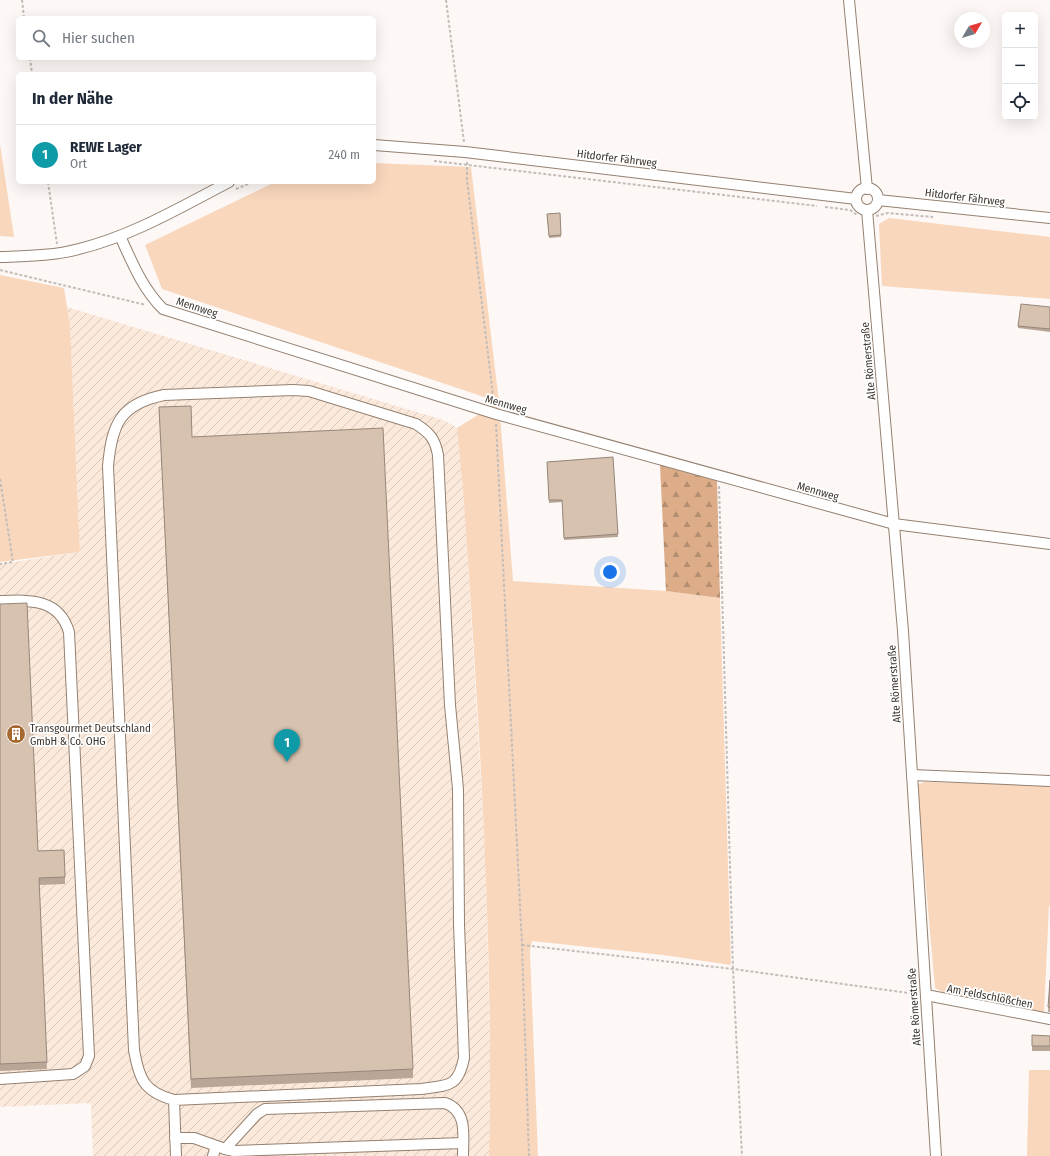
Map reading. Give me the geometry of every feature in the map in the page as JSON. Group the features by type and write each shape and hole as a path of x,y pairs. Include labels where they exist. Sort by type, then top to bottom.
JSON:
{"street":[{"path":"849,0 866,189"},
{"name":"Hitdorfer Fährweg","path":"376,145 465,152 856,198"},
{"path":"0,257 36,256 58,253 79,249 120,236 226,184"},
{"path":"866,189 875,192 878,200 875,207 868,214 860,207 856,198 860,191 866,189"},
{"name":"Hitdorfer Fährweg","path":"878,200 1050,218"},
{"name":"Alte Römerstraße","path":"868,214 903,631 936,1156"},
{"name":"Mennweg","path":"120,236 138,277 153,300 163,309 496,414 894,524 1050,544"},
{"path":"293,390 309,391 416,424 431,435 435,441 438,455 450,705 458,789 459,924 464,1058 461,1073 458,1079 440,1086 421,1089 174,1100 155,1093 142,1082 137,1071 134,1050 108,466 110,444 114,428 120,418 129,408 149,398 164,395 293,390"},
{"path":"0,601 29,600 45,604 62,616 66,622 69,632 89,1056 85,1066 73,1074 0,1079"},
{"path":"912,775 1050,781"},
{"name":"Am Feldschlößchen","path":"926,995 1050,1019"},
{"path":"174,1100 176,1156"},
{"path":"213,1156 220,1147 257,1114 265,1109 445,1103 457,1110 461,1116 463,1156"},
{"path":"175,1138 194,1138 234,1151 463,1143"}],"path":[{"path":"22,0 24,16"},
{"path":"446,0 496,414 522,945 529,1156"},
{"path":"30,60 32,72"},
{"path":"431,161 850,210 860,217 868,214"},
{"path":"48,184 58,253"},
{"path":"0,270 163,309"},
{"path":"718,476 733,969 742,1156"},
{"path":"0,479 13,562 0,564"},
{"path":"522,945 733,969 926,995"}],"shaded area":[{"path":"0,144 14,237 0,236"},
{"path":"376,163 471,167 499,402 162,289 145,245 271,184 376,184"},
{"path":"889,218 1050,237 1050,299 882,286 879,224"},
{"path":"0,275 64,288 70,325 80,552 0,562"},
{"path":"67,307 440,419 453,425 460,431 486,866 490,1056 489,1156 93,1156 91,1103 0,1107 0,564 80,552 70,325"},
{"path":"499,402 513,581 666,591 720,598 731,965 663,955 532,941 530,951 538,1156 489,1156 489,989 484,822 469,571 457,428"},
{"path":"924,782 1050,785 1050,905 1044,1013 946,994 935,988 917,785"},
{"path":"1029,1070 1050,1070 1050,1156 1027,1156"}],"green space":[{"path":"660,465 717,481 720,598 666,591"}],"building":[{"path":"560,213 561,235 549,236 547,214"},
{"path":"1021,304 1050,307 1050,329 1018,326"},
{"path":"191,406 192,437 383,428 413,1069 191,1079 159,407"},
{"path":"613,457 618,534 564,538 562,500 549,500 547,462"},
{"name":"Transgourmet Deutschland GmbH & Co. OHG","path":"27,603 38,851 64,850 65,877 39,878 47,1062 0,1064 0,604"},
{"path":"1050,980 1050,1008 1048,1007"},
{"path":"1032,1035 1050,1036 1050,1046 1032,1046"}],"place":[{"name":"Transgourmet Deutschland GmbH & Co. OHG","path":"16,734"},
{"name":"REWE Lager","path":"287,762"}]}
